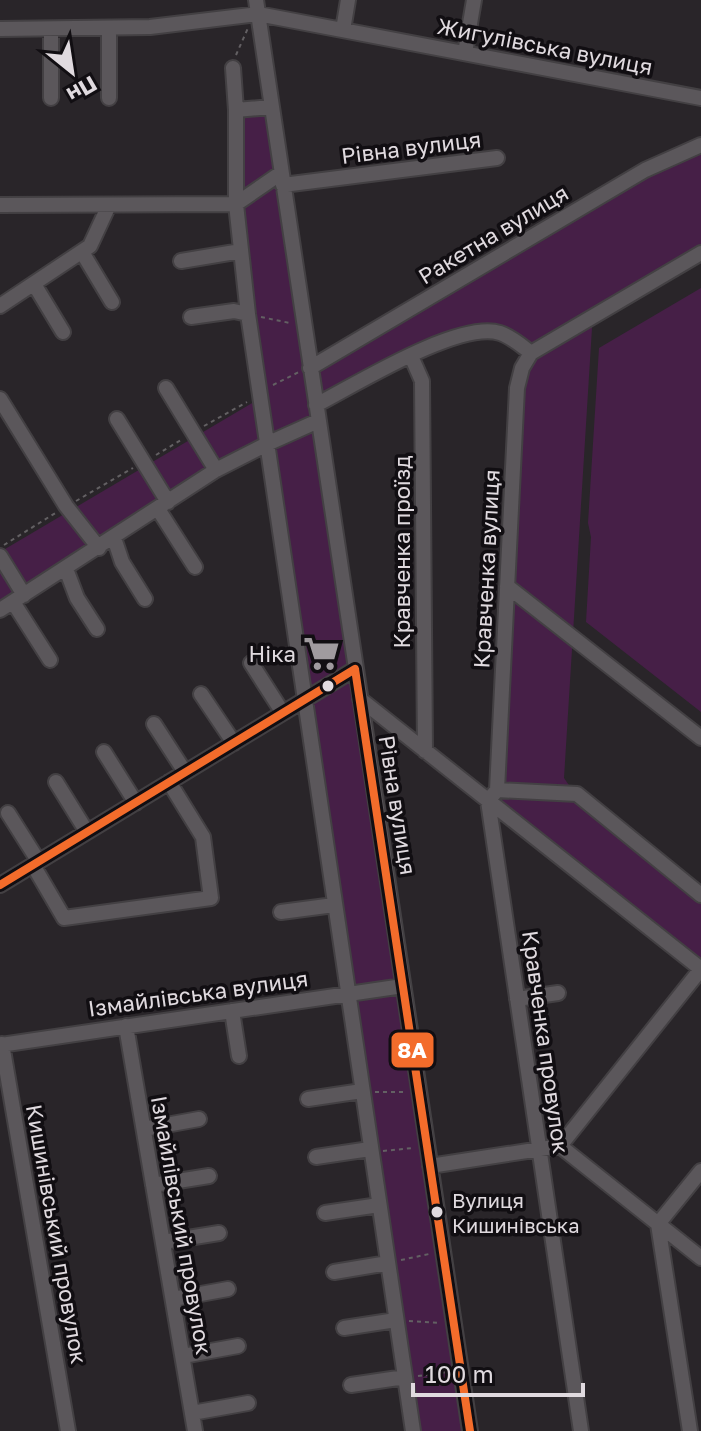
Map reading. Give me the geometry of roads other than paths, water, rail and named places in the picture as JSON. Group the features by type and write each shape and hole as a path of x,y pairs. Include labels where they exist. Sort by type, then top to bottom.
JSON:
{"street":[{"path":"343,30 348,0"},
{"path":"465,53 474,0"},
{"name":"Жигулівська вулиця","path":"0,29 150,27 257,7 343,30 701,98"},
{"name":"Рівна вулиця","path":"257,7 470,1431"},
{"path":"51,29 51,98"},
{"path":"109,29 109,98"},
{"path":"233,68 236,204 248,314 413,1431"},
{"path":"236,110 272,107"},
{"name":"Ракетна вулиця","path":"310,368 645,170 701,145"},
{"name":"Рівна вулиця","path":"282,179 497,158"},
{"path":"0,205 236,204 282,179"},
{"path":"0,306 90,246 109,205"},
{"path":"181,261 241,251"},
{"path":"82,252 112,302"},
{"path":"316,405 411,356 465,333 499,333 531,353 701,253"},
{"path":"34,284 63,332"},
{"path":"191,317 234,311 248,314"},
{"name":"Кравченка вулиця","path":"493,796 517,388 522,368 531,353"},
{"name":"Кравченка проїзд","path":"411,356 422,381 425,751"},
{"path":"166,388 216,470"},
{"path":"0,399 66,506 99,548"},
{"path":"117,419 143,462 195,567"},
{"path":"12,603 216,470 318,421"},
{"path":"114,538 122,562 145,599"},
{"path":"0,556 12,603 50,660"},
{"path":"66,569 77,598 97,629"},
{"path":"507,586 701,738"},
{"path":"251,663 283,713"},
{"path":"0,885 355,669"},
{"path":"201,694 234,743"},
{"path":"360,699 425,751 493,796 701,969 560,1146 430,1166"},
{"path":"154,724 185,772"},
{"path":"104,752 136,803"},
{"path":"56,782 87,832"},
{"path":"8,813 64,918 211,898 203,837 169,782"},
{"path":"493,796 577,794 701,895"},
{"name":"Кравченка провулок","path":"493,796 517,999 581,1431"},
{"path":"281,912 334,905"},
{"name":"Ізмайлівська вулиця","path":"1,1045 403,986"},
{"path":"517,999 558,993"},
{"path":"232,1011 239,1056"},
{"name":"Ізмайлівський провулок","path":"126,1026 195,1431"},
{"name":"Кишинівський провулок","path":"1,1045 68,1431"},
{"path":"308,1099 362,1091"},
{"path":"144,1129 199,1119"},
{"path":"560,1146 701,1258"},
{"path":"316,1157 370,1149"},
{"path":"690,1431 658,1224 701,1171"},
{"path":"153,1185 209,1176"},
{"path":"325,1213 379,1205"},
{"path":"163,1242 219,1233"},
{"path":"334,1272 388,1263"},
{"path":"173,1299 228,1289"},
{"path":"344,1328 396,1320"},
{"path":"183,1356 238,1346"},
{"path":"351,1385 405,1377"},
{"path":"192,1413 248,1403"}],"place":[{"name":"Ніка","path":"322,653"},
{"name":"Вулиця Кишинівська","path":"437,1212"}]}
